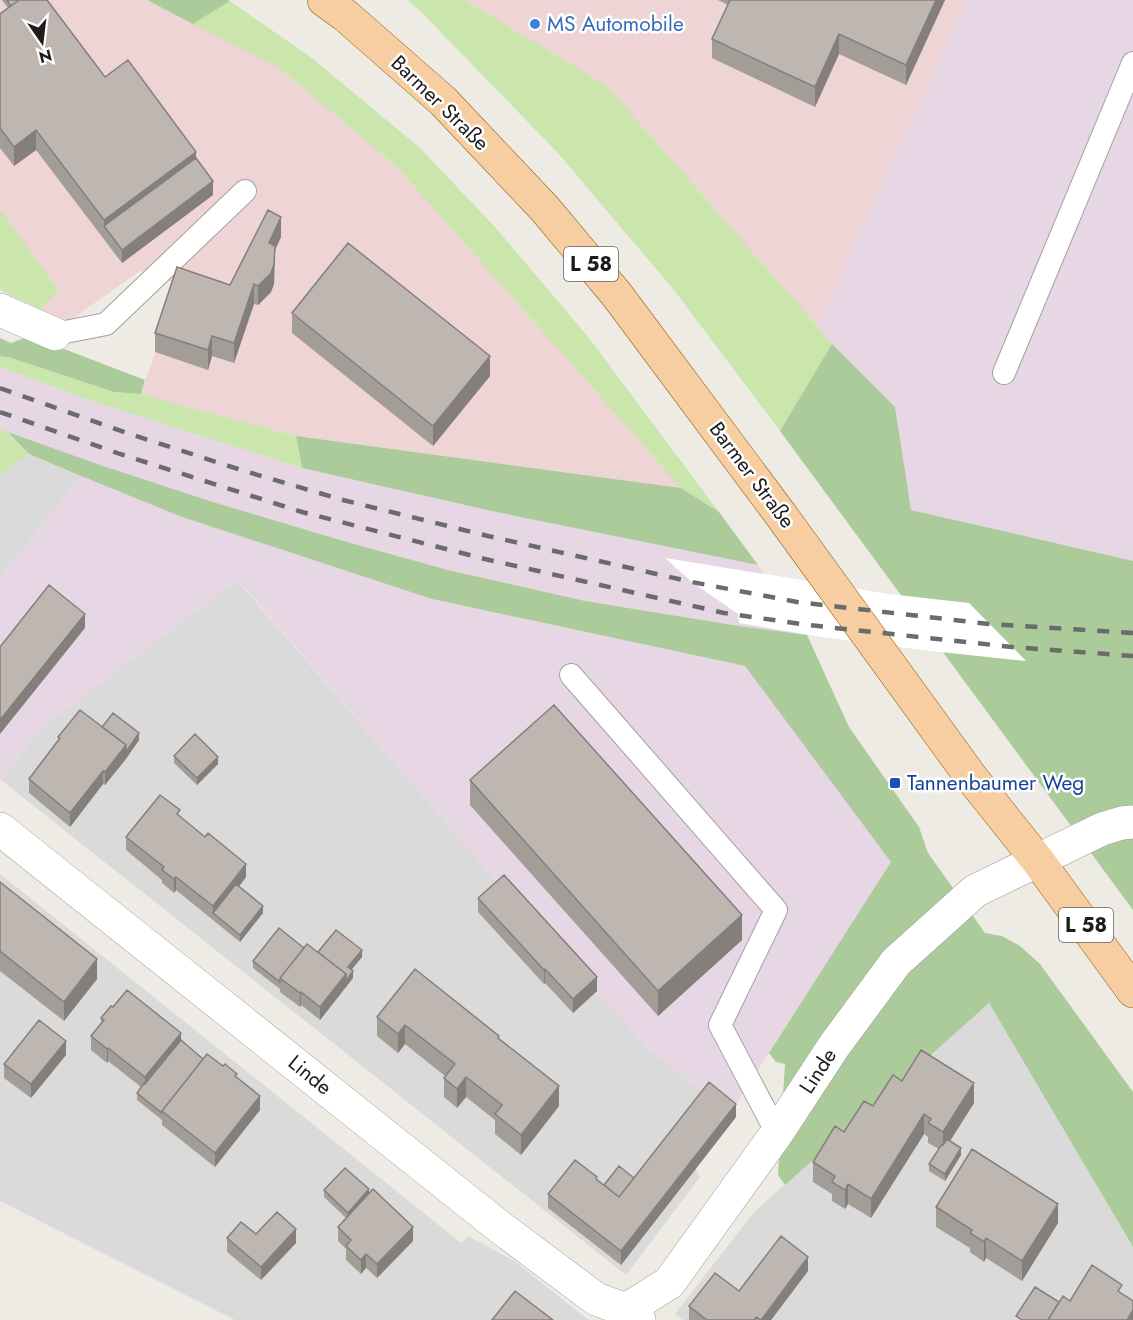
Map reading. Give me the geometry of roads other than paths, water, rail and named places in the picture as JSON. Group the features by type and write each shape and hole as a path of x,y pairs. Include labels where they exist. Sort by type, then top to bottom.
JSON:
{"main road":[{"name":"Barmer Straße","path":"324,0 346,16 443,100 545,209 617,295 782,515 970,777 1038,861 1133,991"}],"street":[{"path":"0,310 55,334"},
{"path":"1038,861 1102,829 1133,822"},
{"name":"Linde","path":"0,829 501,1228 597,1299 633,1315 669,1283 777,1134 834,1046 896,962 975,891 1038,861"}],"lane":[{"path":"1004,373 1133,63"},
{"path":"55,334 106,324 246,191"},
{"path":"571,675 776,910 720,1025 777,1134"}],"railway":[{"path":"0,388 127,433 343,500 488,536 692,582 797,602 989,624 1133,633"},
{"path":"0,412 120,454 302,512 485,559 724,613 808,625 1012,647 1133,656"}],"place":[{"name":"MS Automobile","path":"535,24"},
{"name":"Tannenbaumer Weg","path":"895,783"}]}
